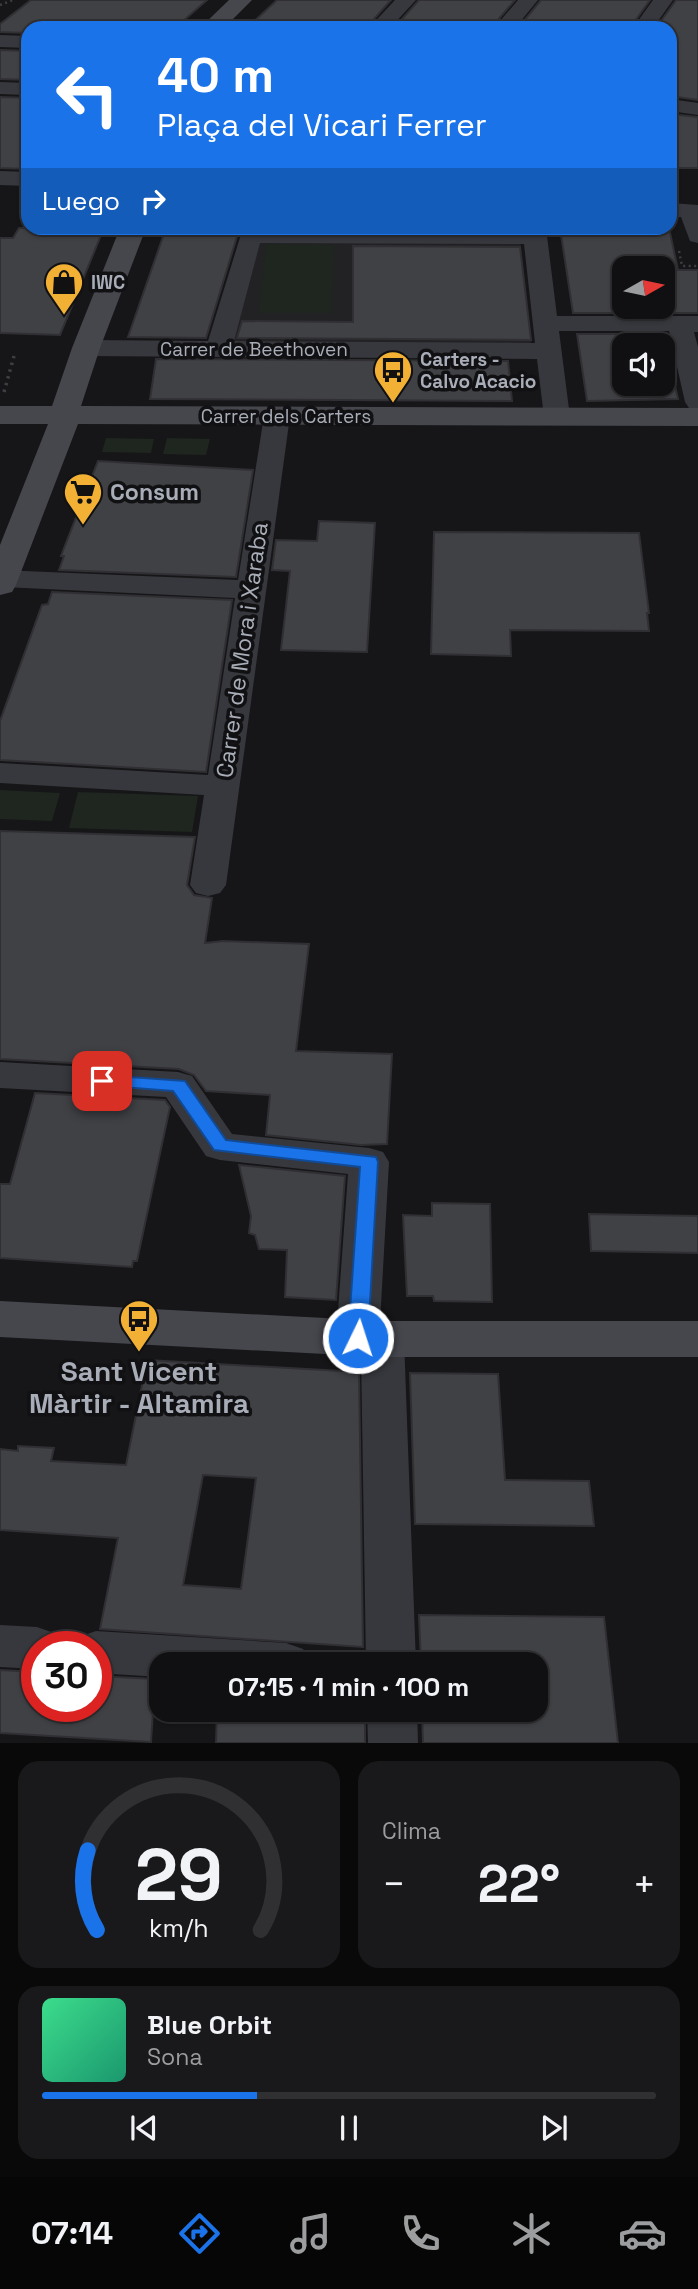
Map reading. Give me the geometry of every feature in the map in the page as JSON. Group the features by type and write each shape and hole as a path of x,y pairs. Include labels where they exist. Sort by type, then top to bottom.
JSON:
{"street":[{"path":"219,21 242,0"},
{"path":"386,21 406,0"},
{"path":"511,21 528,0"},
{"path":"648,21 663,0"},
{"path":"0,41 21,42"},
{"path":"0,88 21,89"},
{"path":"677,107 698,109"},
{"path":"0,178 21,179"},
{"path":"677,210 691,210 698,236"},
{"path":"130,235 86,348 62,429 1,582 251,590"},
{"path":"219,349 250,236 321,235"},
{"path":"535,235 557,417"},
{"path":"545,323 689,324 698,402"},
{"name":"Carrer de Beethoven","path":"86,348 548,351"},
{"name":"Carrer dels Carters","path":"1,407 64,415 698,417"},
{"name":"Carrer de Mora i Xaraba","path":"208,885 277,416"},
{"path":"0,773 222,786"},
{"path":"0,1074 178,1085 220,1146 369,1162 370,1339 390,1652"},
{"path":"0,1318 370,1339 698,1339"},
{"path":"0,1646 21,1647"},
{"path":"112,1653 149,1655"},
{"path":"392,1722 393,1743"}],"path":[{"path":"0,5 13,0"},
{"path":"1,407 14,356"}],"shaded area":[{"path":"258,238 520,239 531,343 229,343"},
{"path":"266,244 334,245 331,313 259,313"},
{"path":"106,438 154,439 151,453 102,452"},
{"path":"167,438 210,439 206,455 163,454"},
{"path":"0,790 60,793 52,821 0,819"},
{"path":"78,792 198,796 192,832 69,828"}],"building":[{"path":"31,0 207,0 183,21 21,21 21,33 0,32 0,24"},
{"path":"277,0 391,0 372,21 254,21"},
{"path":"419,0 515,0 497,21 400,21"},
{"path":"541,0 650,0 635,21 524,21"},
{"path":"676,0 698,0 698,100 677,97 677,21 661,21"},
{"path":"0,50 21,51 21,80 0,79"},
{"path":"0,97 21,98 21,169 0,168"},
{"path":"677,115 698,117 698,168 677,168"},
{"path":"19,228 21,235 101,235 60,335 0,333 0,238 13,238"},
{"path":"164,235 237,235 206,338 128,337"},
{"path":"561,235 670,235 675,256 612,256 612,313 573,313"},
{"path":"353,246 520,247 531,340 237,338 242,321 353,322"},
{"path":"676,261 678,270 698,270 698,313 676,313"},
{"path":"577,334 612,334 612,396 675,396 675,386 678,399 587,401"},
{"path":"156,359 508,361 512,401 150,399"},
{"path":"98,461 253,470 236,577 59,570 64,556 61,556"},
{"path":"319,521 375,523 367,652 281,650 290,571 272,570 276,540 317,541"},
{"path":"434,532 639,533 649,631 510,630 511,656 431,654"},
{"path":"52,592 232,600 206,772 0,760 0,721 42,605 48,604"},
{"path":"0,831 195,837 187,885 194,895 212,898 205,943 223,941 309,944 296,1051 392,1054 387,1144 361,1145 266,1135 270,1095 206,1091 194,1075 179,1069 0,1059"},
{"path":"35,1093 165,1100 170,1107 137,1261 133,1261 132,1267 0,1258 0,1184 10,1184"},
{"path":"239,1165 345,1176 336,1300 285,1297 287,1250 259,1249 255,1235 249,1233 251,1216"},
{"path":"432,1203 490,1204 492,1302 434,1301 433,1296 407,1296 403,1215 432,1216"},
{"path":"589,1214 698,1216 698,1253 591,1251"},
{"path":"147,1360 359,1372 363,1647 100,1629 118,1538 0,1530 0,1449 18,1451 18,1446 54,1448 51,1461 126,1465","holes":["203,1475 256,1478 241,1589 183,1585"]},
{"path":"410,1373 498,1374 505,1480 589,1481 594,1526 415,1524"},
{"path":"419,1615 604,1617 618,1743 423,1743 422,1722 548,1722 548,1652 421,1652"},
{"path":"0,1670 21,1671 21,1722 112,1722 112,1677 149,1679 151,1742 0,1733"},
{"path":"217,1722 365,1722 365,1743 216,1743"}],"place":[{"name":"IWC","path":"64,316"},
{"name":"Carters - Calvo Acacio","path":"393,404"},
{"name":"Consum","path":"83,526"},
{"name":"Sant Vicent Màrtir - Altamira","path":"139,1353"}],"route":[{"path":"102,1081 178,1085 220,1146 369,1162 358,1338"}]}
